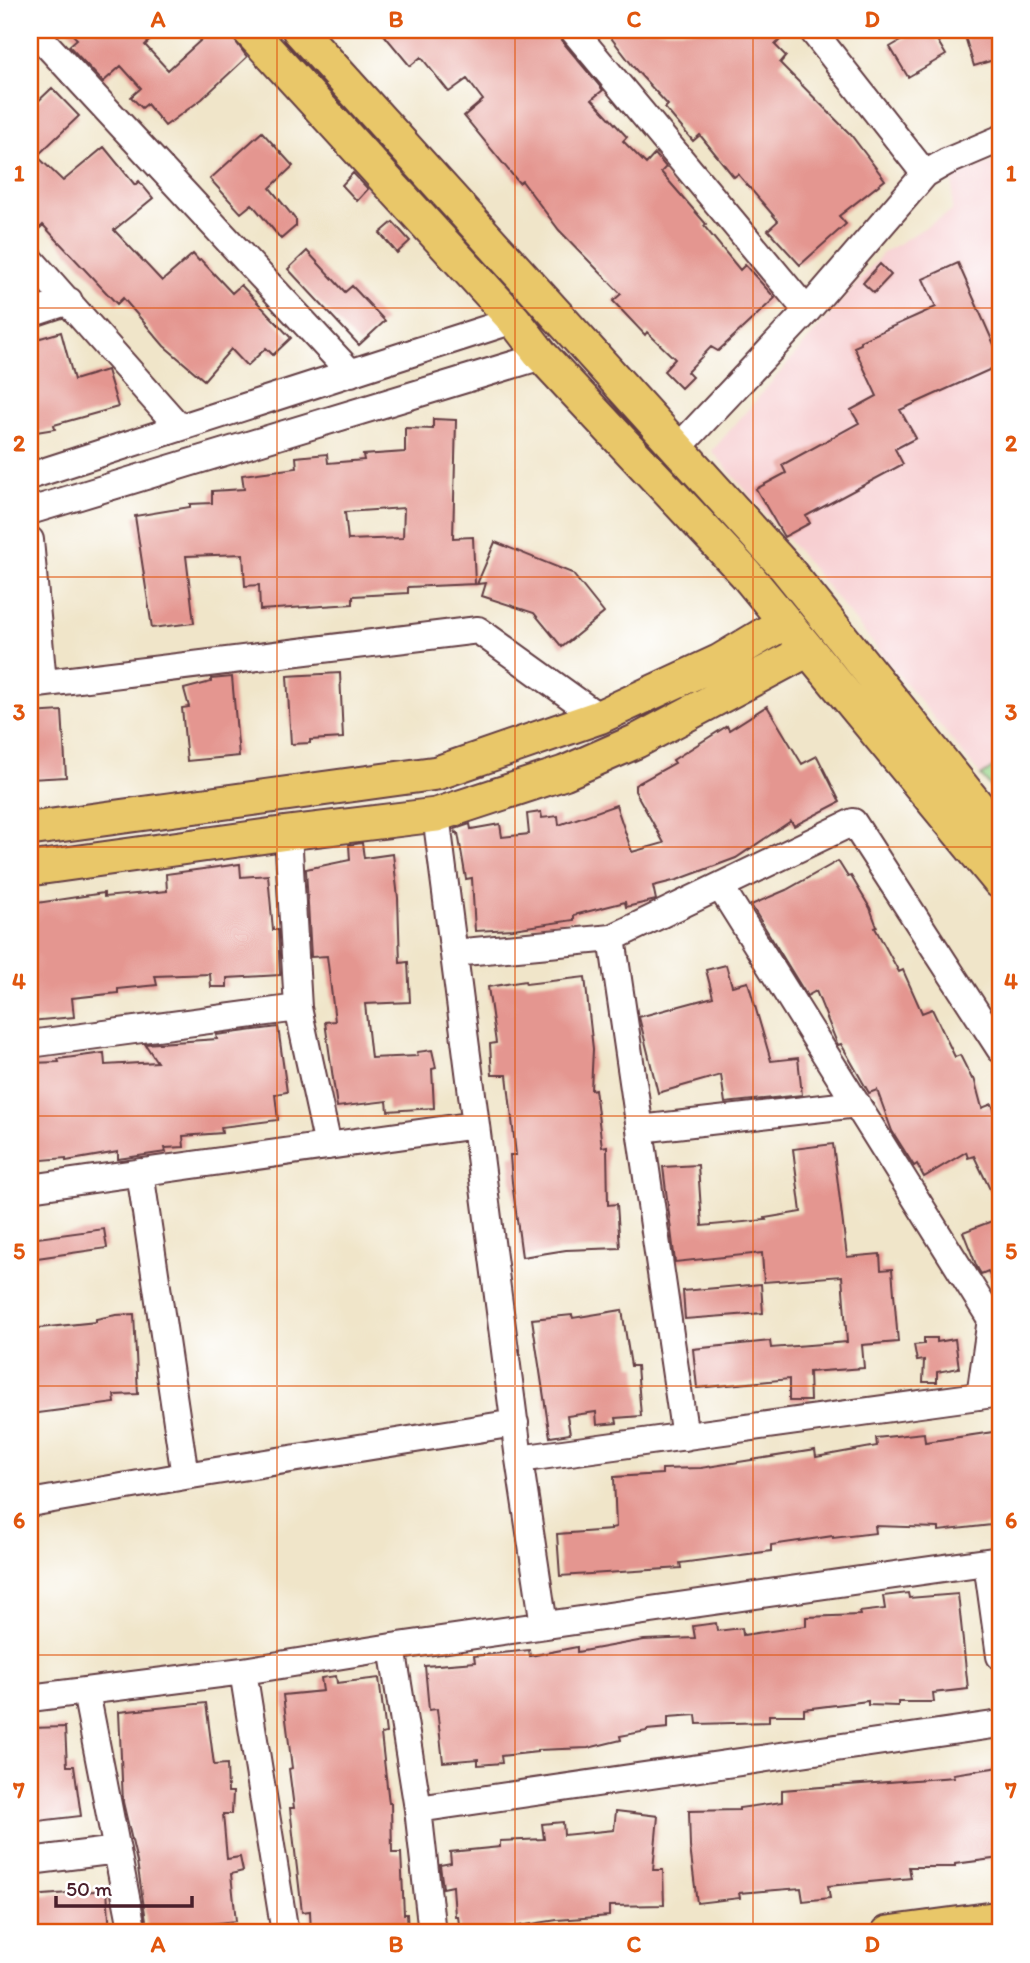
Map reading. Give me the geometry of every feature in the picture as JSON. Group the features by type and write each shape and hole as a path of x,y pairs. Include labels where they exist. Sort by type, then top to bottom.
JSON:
{"main road":[{"path":"249,30 514,320 541,356 745,573 1000,883"},
{"path":"299,30 785,567 1000,834"},
{"path":"30,829 437,773 599,718 720,661 785,622"},
{"path":"30,869 436,815 564,774 637,741 808,650"},
{"path":"888,1933 1000,1918"}],"street":[{"path":"33,30 351,373"},
{"path":"573,30 807,311"},
{"path":"812,30 925,174"},
{"path":"678,448 807,311 925,174 1000,139"},
{"path":"30,259 179,427"},
{"path":"30,314 69,301"},
{"path":"30,476 514,320"},
{"path":"30,511 541,356"},
{"path":"30,540 36,684 478,630 599,718"},
{"path":"436,815 519,1459 544,1625"},
{"path":"454,953 612,938 853,822 1000,1049"},
{"path":"288,833 298,1008 328,1146"},
{"path":"519,1459 990,1394 991,1319 720,886"},
{"path":"612,938 685,1437"},
{"path":"30,1044 298,1008"},
{"path":"640,1129 857,1104"},
{"path":"30,1188 476,1125"},
{"path":"140,1172 185,1476"},
{"path":"30,1503 515,1423"},
{"path":"30,1698 243,1671 392,1647 994,1561 1000,1656"},
{"path":"392,1647 418,1810 432,1933"},
{"path":"243,1671 285,1933"},
{"path":"86,1692 133,1933"},
{"path":"418,1810 1000,1724"},
{"path":"30,1861 117,1850"}],"shaded area":[{"path":"1000,159 1000,763 981,776 802,556 712,451 883,253 952,211 953,177"}],"green space":[{"path":"1000,763 1000,797 981,776"}],"building":[{"path":"68,30 161,30 145,45 168,70 212,30 227,30 247,57 202,99 165,126 147,104 142,108 131,97 141,88 121,66 103,82 69,46 77,39"},
{"path":"380,30 539,30 546,39 557,30 561,40 603,90 592,99 627,137 623,141 646,164 655,154 666,167 661,172 706,224 704,226 740,270 745,265 775,298 718,351 711,347 687,372 692,377 681,388 664,371 675,359 647,332 645,335 613,301 621,294 559,230 522,181 519,183 464,116 483,100 467,79 449,92 421,57 410,66"},
{"path":"605,30 771,30 781,39 775,45 786,56 780,63 851,135 885,180 839,216 846,224 800,265 768,230 778,221 738,174 734,177 700,135 693,141 665,108 668,105"},
{"path":"919,30 931,30 946,55 908,77 890,47"},
{"path":"963,30 1000,30 1000,58 974,66"},
{"path":"52,88 79,116 37,156 63,181 104,147 135,185 139,181 153,198 114,230 162,281 193,254 232,293 241,285 291,338 273,355 266,348 247,366 231,349 204,380 164,346 123,298 117,304 43,225 40,228 30,217 30,109"},
{"path":"262,132 293,166 270,188 296,220 296,226 281,239 252,204 241,213 210,179"},
{"path":"353,173 368,189 357,201 342,185"},
{"path":"393,222 410,241 397,253 380,233"},
{"path":"307,251 345,292 352,286 385,321 359,345 288,269"},
{"path":"958,263 1000,358 1000,365 900,410 916,438 895,449 903,464 806,516 810,523 784,537 756,489 786,473 782,465 859,423 851,410 877,396 854,347 861,344 860,341 936,307 923,279"},
{"path":"880,264 891,275 874,293 863,283"},
{"path":"61,332 74,380 107,370 118,407 54,425 55,429 30,433 30,341"},
{"path":"433,419 456,420 453,538 473,537 475,584 408,587 408,593 353,596 353,604 260,610 259,585 245,586 243,554 186,556 194,623 152,628 135,516 190,507 190,504 212,503 212,491 244,489 242,475 297,468 296,457 327,454 328,463 364,460 363,455 405,452 405,428 433,429","holes":["404,508 403,538 348,540 345,512"]},
{"path":"495,542 572,573 604,613 562,647 534,613 482,596 486,583 477,584"},
{"path":"340,673 343,738 291,744 287,676"},
{"path":"232,677 239,756 187,761 182,708 189,707 184,689 211,682 211,679"},
{"path":"767,706 802,764 817,756 840,802 794,826 791,821 736,858 653,886 656,900 626,907 625,902 574,915 574,920 513,929 475,931 472,878 466,879 455,829 470,824 471,829 500,824 502,837 529,834 527,814 541,812 542,818 558,816 559,825 616,805 632,852 664,843 635,791 635,785 675,763 673,760 727,726 729,730"},
{"path":"62,711 66,777 30,779 30,713"},
{"path":"362,843 364,858 393,854 398,898 400,963 408,962 410,1002 365,1004 371,1058 418,1056 417,1052 432,1050 436,1068 432,1069 434,1108 388,1111 387,1101 337,1107 325,1022 335,1021 327,956 311,957 306,869 350,860 349,845"},
{"path":"838,861 848,877 851,876 870,908 877,927 875,928 899,972 903,970 922,1013 932,1009 955,1057 960,1055 972,1079 974,1078 982,1108 992,1104 1000,1127 1000,1210 974,1156 968,1158 966,1152 924,1177 917,1164 914,1166 892,1131 877,1090 869,1093 841,1044 838,1045 816,991 807,996 751,905 786,890"},
{"path":"240,864 241,877 268,875 273,930 278,930 280,975 227,978 227,987 211,987 210,974 155,976 157,985 72,998 74,1017 30,1021 30,904 104,893 104,897 167,891 166,874"},
{"path":"726,965 732,986 748,982 771,1061 798,1058 802,1095 725,1103 721,1075 658,1093 639,1017 713,997 706,970"},
{"path":"585,977 593,1049 591,1090 595,1089 602,1147 607,1146 608,1205 617,1204 620,1248 566,1250 522,1257 512,1182 510,1155 516,1155 507,1075 492,1075 490,1044 496,1043 488,987 525,981 526,984"},
{"path":"278,1027 287,1092 275,1094 278,1120 221,1127 222,1133 183,1136 184,1147 165,1148 166,1152 118,1159 118,1152 66,1161 66,1158 30,1161 30,1063 59,1062 58,1059 104,1053 105,1065 157,1062 145,1044 217,1039 216,1035"},
{"path":"833,1144 847,1257 880,1254 881,1270 892,1269 898,1342 862,1345 864,1368 809,1372 810,1401 789,1401 789,1379 697,1388 693,1349 770,1341 771,1348 847,1342 842,1276 764,1282 762,1253 675,1262 663,1167 698,1165 702,1226 766,1220 765,1218 801,1212 793,1149"},
{"path":"1000,1218 1000,1301 988,1271 981,1274 977,1267 963,1232"},
{"path":"104,1229 107,1248 30,1259 30,1239"},
{"path":"761,1284 763,1313 685,1319 683,1291"},
{"path":"622,1310 631,1366 637,1366 641,1416 616,1418 617,1423 597,1425 596,1412 567,1416 570,1434 550,1437 532,1319 572,1315 573,1318"},
{"path":"134,1314 138,1394 114,1395 115,1403 30,1414 30,1329 96,1322 96,1319"},
{"path":"924,1338 937,1338 937,1342 955,1339 959,1368 937,1372 937,1382 923,1382 924,1360 917,1361 914,1345 924,1344"},
{"path":"1000,1431 1000,1524 939,1531 939,1528 875,1526 876,1533 771,1545 771,1551 680,1563 681,1568 560,1576 557,1534 611,1530 616,1527 614,1477 662,1474 662,1469 701,1468 815,1450 816,1457 877,1446 876,1438 924,1433 925,1442"},
{"path":"908,1593 909,1598 958,1594 968,1689 933,1693 934,1702 898,1702 898,1706 868,1705 868,1701 804,1709 804,1715 769,1715 769,1722 697,1724 696,1715 668,1717 668,1728 620,1736 621,1740 588,1748 537,1750 501,1756 502,1763 478,1765 478,1759 443,1762 437,1709 429,1710 425,1666 475,1662 474,1656 529,1650 530,1656 577,1647 577,1652 644,1640 695,1638 693,1626 716,1623 717,1631 742,1628 743,1635 806,1626 806,1617 860,1615 859,1612 885,1609 883,1596"},
{"path":"336,1676 337,1683 379,1678 386,1733 381,1734 391,1803 392,1853 401,1853 404,1914 407,1914 408,1933 311,1933 310,1911 302,1912 290,1808 294,1808 289,1769 292,1768 283,1695 323,1691 321,1678"},
{"path":"206,1703 214,1765 227,1764 228,1792 233,1792 232,1814 223,1814 227,1859 240,1857 243,1871 231,1874 236,1921 184,1927 184,1931 148,1933 137,1862 123,1802 119,1712"},
{"path":"65,1727 67,1766 74,1766 81,1816 30,1822 30,1728"},
{"path":"1000,1767 1000,1858 955,1864 955,1867 909,1867 911,1878 828,1886 830,1898 803,1901 801,1888 739,1893 740,1898 697,1903 690,1847 689,1811 739,1810 782,1802 782,1790 954,1777 953,1774"},
{"path":"616,1811 658,1816 653,1870 663,1870 664,1905 609,1906 609,1916 557,1920 488,1933 460,1933 458,1916 455,1916 453,1886 443,1888 440,1865 451,1863 450,1852 500,1847 500,1841 544,1839 542,1824 563,1822 564,1835 614,1830"},
{"path":"107,1890 110,1933 30,1933 30,1918 33,1918 31,1896"}]}
